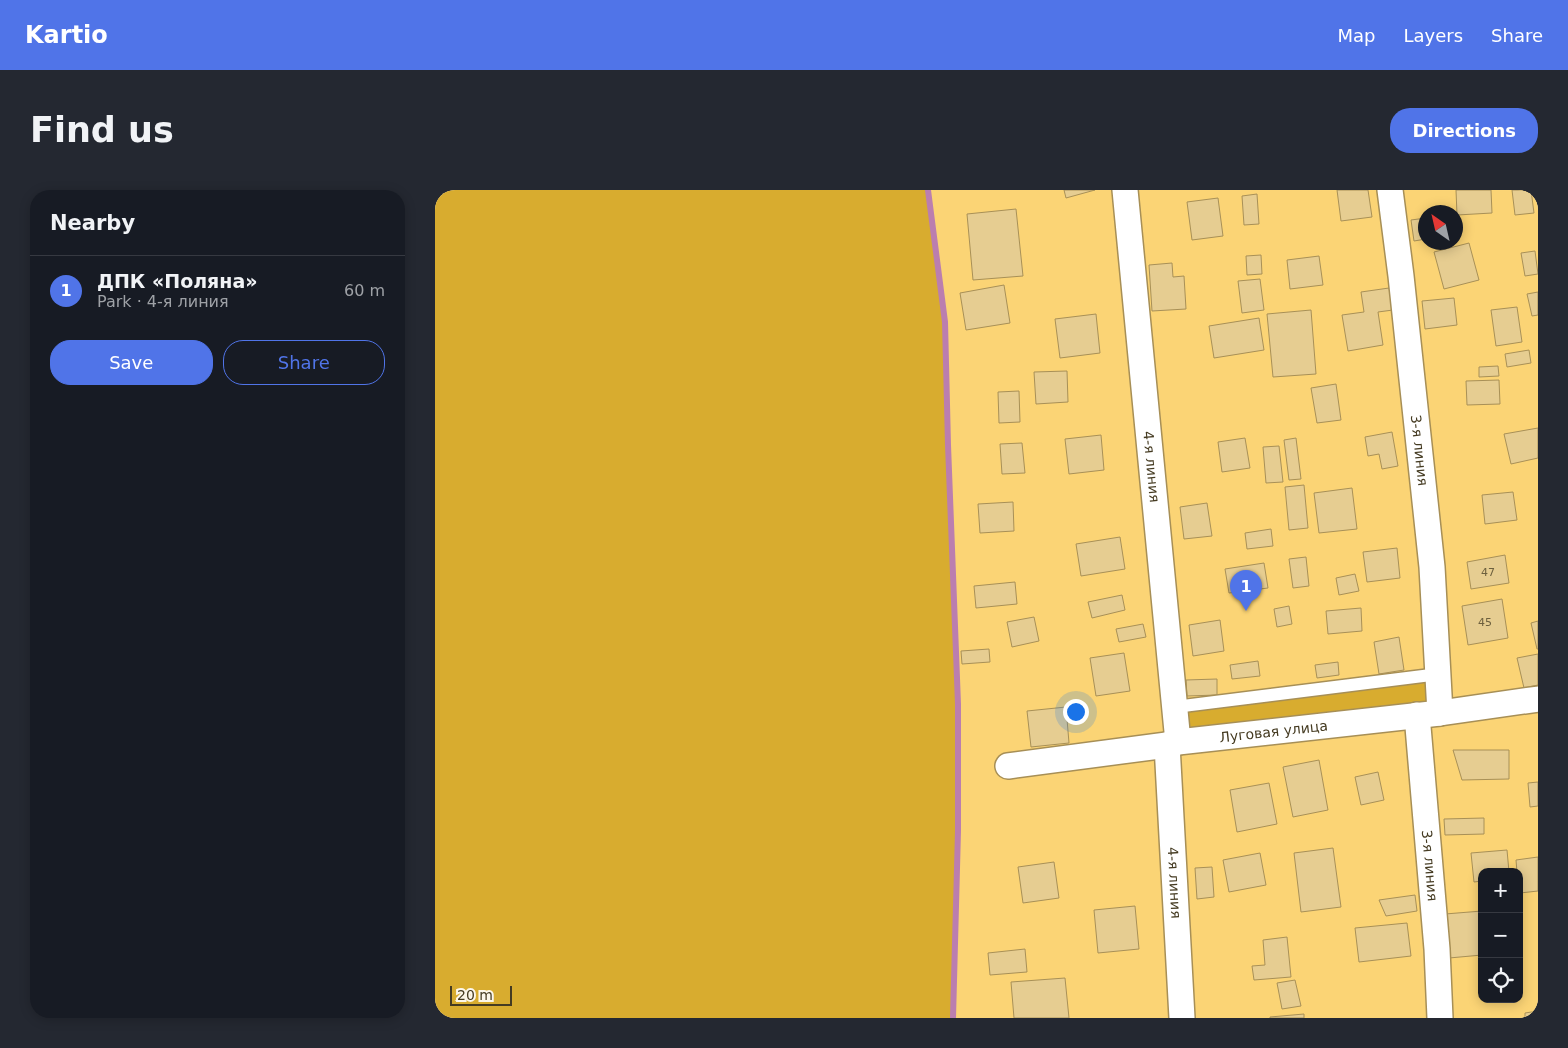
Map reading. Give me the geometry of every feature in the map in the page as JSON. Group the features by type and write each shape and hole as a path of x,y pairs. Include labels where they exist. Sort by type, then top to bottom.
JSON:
{"street":[{"name":"4-я линия","path":"1125,190 1175,708 1172,744 1183,1018"},
{"name":"3-я линия","path":"1390,190 1433,567 1439,674 1429,714 1440,1018"},
{"name":"Луговая улица","path":"1008,766 1538,699"}],"lane":[{"path":"1175,708 1439,674"}],"shaded area":[{"path":"435,190 928,190 945,328 958,769 953,1018 435,1018"},
{"path":"928,190 1538,190 1538,1018 953,1018 958,769 945,328"},
{"path":"1439,678 1440,709 1182,742 1180,707"}],"building":[{"path":"1064,190 1095,190 1066,198"},
{"path":"1337,190 1368,190 1372,217 1341,221"},
{"path":"1456,190 1491,190 1492,213 1463,215 1463,205 1457,205"},
{"path":"1512,190 1531,190 1534,213 1515,215"},
{"path":"1257,194 1259,224 1244,225 1242,196"},
{"path":"1218,198 1223,236 1192,240 1187,202"},
{"path":"1016,209 1023,276 973,280 967,214"},
{"path":"1418,219 1418,240 1414,241 1411,220"},
{"path":"1469,243 1479,280 1444,289 1434,252 1463,250 1463,245"},
{"path":"1535,251 1538,274 1525,276 1521,253"},
{"path":"1261,255 1262,274 1247,275 1246,256"},
{"path":"1319,256 1323,285 1290,289 1287,260"},
{"path":"1172,263 1173,277 1184,276 1186,309 1152,311 1149,265"},
{"path":"1260,279 1264,310 1242,313 1238,281"},
{"path":"1004,285 1010,323 966,330 960,293"},
{"path":"1389,288 1393,310 1378,312 1383,345 1348,351 1342,315 1364,312 1361,292"},
{"path":"1538,292 1538,315 1532,316 1527,294"},
{"path":"1454,298 1457,325 1425,329 1422,301"},
{"path":"1517,307 1522,342 1496,346 1491,310"},
{"path":"1311,310 1316,374 1273,377 1267,314"},
{"path":"1096,314 1100,353 1060,358 1055,319"},
{"path":"1259,318 1264,350 1214,358 1209,326"},
{"path":"1529,350 1531,363 1507,367 1505,354"},
{"path":"1498,366 1499,376 1479,377 1479,367"},
{"path":"1067,371 1068,402 1036,404 1034,372"},
{"path":"1499,380 1500,404 1467,405 1466,381"},
{"path":"1336,384 1341,420 1317,423 1311,388"},
{"path":"1019,391 1020,422 999,423 998,392"},
{"path":"1538,428 1538,458 1511,464 1504,434"},
{"path":"1392,432 1398,466 1382,469 1379,454 1368,456 1365,437"},
{"path":"1101,435 1104,470 1069,474 1065,439"},
{"path":"1245,438 1250,468 1222,472 1218,442"},
{"path":"1296,438 1301,479 1289,480 1284,440"},
{"path":"1022,443 1025,473 1002,474 1000,444"},
{"path":"1279,446 1283,482 1266,483 1263,447"},
{"path":"1304,485 1308,528 1289,530 1285,487"},
{"path":"1352,488 1357,529 1319,533 1314,493"},
{"path":"1513,492 1517,520 1485,524 1482,495"},
{"path":"1013,502 1014,531 980,533 978,504"},
{"path":"1207,503 1212,536 1184,539 1180,507"},
{"path":"1271,529 1273,546 1247,549 1245,533"},
{"path":"1120,537 1125,569 1081,576 1076,544"},
{"path":"1397,548 1400,578 1367,582 1363,552"},
{"path":"1505,555 1509,583 1471,589 1467,562"},
{"path":"1306,557 1309,586 1293,588 1289,559"},
{"path":"1264,563 1268,588 1229,593 1225,569"},
{"path":"1355,574 1359,591 1339,595 1336,578"},
{"path":"1015,582 1017,604 976,608 974,586"},
{"path":"1122,595 1125,610 1092,618 1088,602"},
{"path":"1502,599 1508,638 1468,645 1462,606"},
{"path":"1289,606 1292,624 1277,627 1274,609"},
{"path":"1361,608 1362,631 1328,634 1326,611"},
{"path":"1034,617 1039,641 1012,647 1007,622"},
{"path":"1220,620 1224,651 1193,656 1189,625"},
{"path":"1538,621 1538,649 1537,649 1531,623"},
{"path":"1143,624 1146,637 1119,642 1116,629"},
{"path":"1399,637 1404,670 1379,674 1374,642"},
{"path":"989,649 990,662 962,664 961,651"},
{"path":"1124,653 1130,691 1096,696 1090,658"},
{"path":"1538,654 1538,685 1524,688 1517,658"},
{"path":"1258,661 1260,676 1232,679 1230,665"},
{"path":"1338,662 1339,675 1317,678 1315,665"},
{"path":"1217,679 1217,695 1187,696 1186,680"},
{"path":"1066,707 1069,743 1031,747 1027,711"},
{"path":"1453,750 1509,750 1509,779 1462,780"},
{"path":"1319,760 1328,810 1293,817 1283,767"},
{"path":"1378,772 1384,800 1361,805 1355,777"},
{"path":"1538,782 1538,806 1530,807 1528,783"},
{"path":"1269,783 1277,824 1237,832 1230,790"},
{"path":"1484,818 1484,834 1445,835 1444,819"},
{"path":"1333,848 1341,907 1301,912 1294,853"},
{"path":"1507,850 1509,868 1478,868 1478,882 1474,882 1471,853"},
{"path":"1260,853 1266,885 1229,892 1223,860"},
{"path":"1538,857 1538,891 1523,893 1523,868 1517,868 1516,860"},
{"path":"1054,862 1059,898 1023,903 1018,867"},
{"path":"1212,867 1214,897 1197,899 1195,868"},
{"path":"1415,895 1417,911 1386,916 1379,900"},
{"path":"1135,906 1139,949 1098,953 1094,910"},
{"path":"1478,911 1478,955 1449,958 1445,914"},
{"path":"1407,923 1411,956 1359,962 1355,928"},
{"path":"1287,937 1291,977 1254,980 1252,966 1265,965 1263,940"},
{"path":"1025,949 1027,972 990,975 988,953"},
{"path":"1065,978 1069,1018 1014,1018 1011,982"},
{"path":"1295,980 1301,1006 1282,1009 1277,983"},
{"path":"1538,1011 1538,1018 1525,1018 1525,1013"},
{"path":"1304,1014 1304,1018 1270,1018 1270,1017"}],"waterway":[{"path":"928,190 945,322 958,704 958,831 953,1018"}],"place":[{"name":"ДПК «Поляна»","path":"1246,611"}]}
